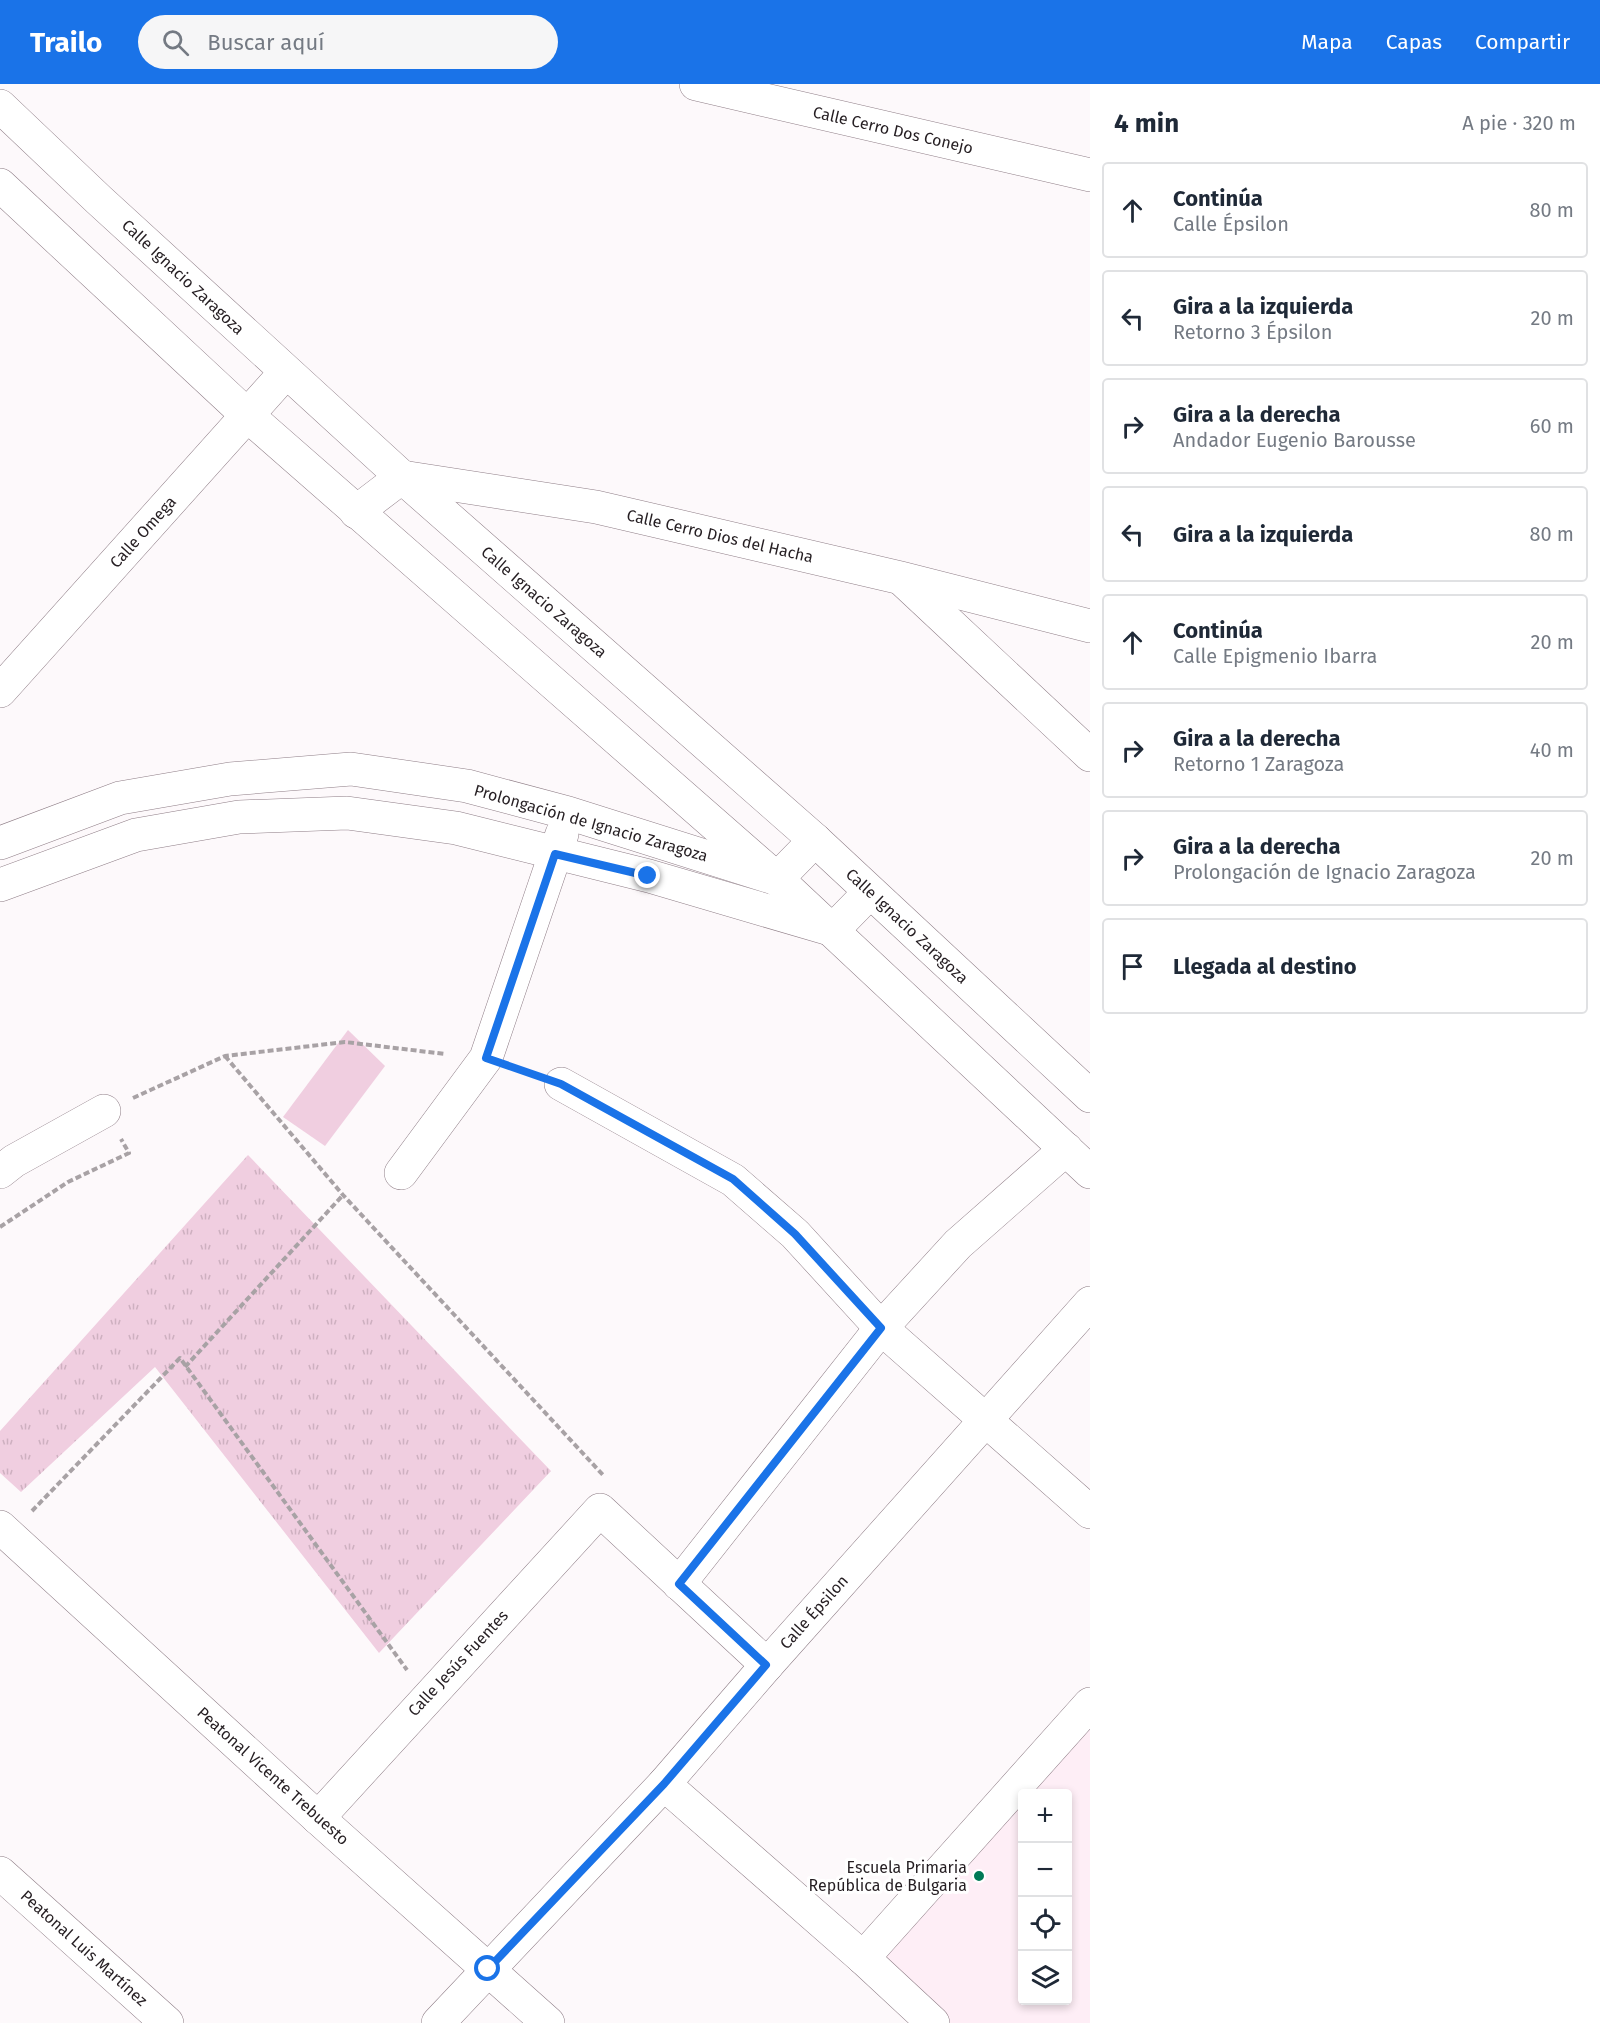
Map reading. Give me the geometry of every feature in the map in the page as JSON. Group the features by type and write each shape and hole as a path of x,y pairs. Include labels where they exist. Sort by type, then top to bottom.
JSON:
{"street":[{"name":"Calle Cerro Dos Conejo","path":"696,84 1090,176"},
{"name":"Calle Ignacio Zaragoza","path":"0,106 286,372 815,840 1090,1096"},
{"path":"0,185 247,415 777,879 1090,1172"},
{"name":"Calle Omega","path":"0,691 286,372"},
{"path":"356,512 402,477"},
{"name":"Calle Cerro Dios del Hacha","path":"402,477 596,507 901,578 1090,626"},
{"path":"901,578 1090,755"},
{"name":"Prolongación de Ignacio Zaragoza","path":"0,843 120,798 230,779 351,769 467,786 568,813 777,879"},
{"path":"0,885 136,835 239,817 347,813 456,828 648,876 833,930"},
{"path":"401,1173 486,1058 568,813"},
{"path":"777,879 815,840"},
{"path":"833,930 870,892"},
{"path":"561,1084 733,1179 795,1234 881,1328 1090,1512"},
{"path":"0,1172 14,1161 104,1111"},
{"path":"679,1584 881,1328 958,1244 1066,1149"},
{"name":"Calle Épsilon","path":"438,2023 664,1784 766,1665 1090,1303"},
{"path":"600,1510 766,1665"},
{"name":"Calle Jesús Fuentes","path":"318,1818 426,1697 600,1510"},
{"name":"Peatonal Vicente Trebuesto","path":"4,1531 318,1818 548,2023"},
{"path":"863,1958 1090,1704"},
{"path":"664,1784 863,1958 933,2023"},
{"name":"Peatonal Luis Martínez","path":"0,1873 167,2023"}],"path":[{"path":"0,1227 68,1182 129,1153 104,1111 225,1056 345,1042 486,1058"},
{"path":"225,1056 343,1195 618,1491 600,1510"},
{"path":"185,1367 343,1195"},
{"path":"4,1531 180,1358 426,1697"}],"shaded area":[{"name":"Escuela Primaria República de Bulgaria","path":"1090,1704 1090,2023 933,2023 863,1958"}],"green space":[{"path":"348,1030 385,1066 325,1146 283,1117"},
{"path":"248,1155 551,1471 379,1653 155,1367 21,1492 0,1473 0,1431"}],"place":[{"name":"Escuela Primaria República de Bulgaria","path":"979,1876"}],"route":[{"path":"488,1969 664,1784 766,1665 679,1584 881,1328 795,1234 733,1179 561,1084 486,1058 555,854 648,876"}]}
